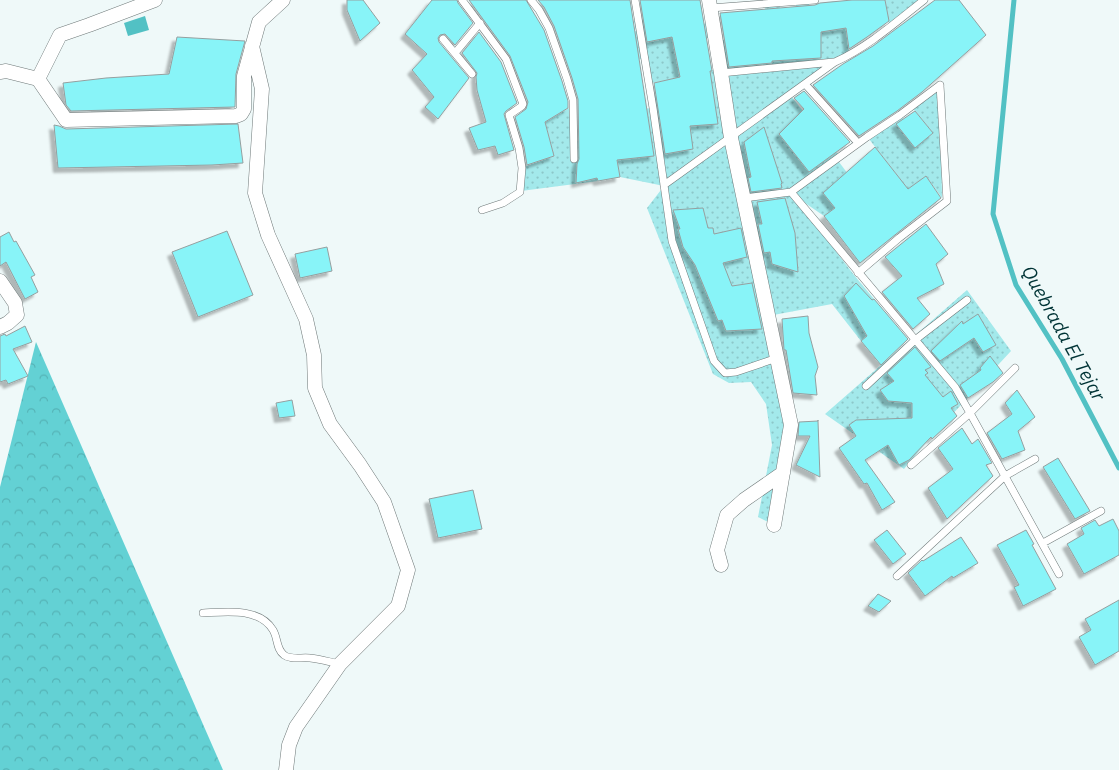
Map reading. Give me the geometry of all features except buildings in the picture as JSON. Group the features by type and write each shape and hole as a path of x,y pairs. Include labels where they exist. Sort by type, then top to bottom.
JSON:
{"street":[{"path":"38,79 60,35 155,0"},
{"path":"0,72 6,71 38,79 66,120 236,116 241,114 244,109 244,76 259,22 283,0"},
{"path":"709,4 722,73 731,137 791,425 774,525"},
{"path":"252,46 262,89 255,193 268,235 306,319 314,354 314,388 330,424 384,502 408,570 398,606 340,664 296,727 289,745 286,770"},
{"path":"0,281 15,303 17,315 0,327"},
{"path":"721,565 717,550 727,514 744,500 783,474"}],"lane":[{"path":"462,0 506,59 523,104 509,115 521,161 520,192 503,203 482,210"},
{"path":"530,0 539,10 549,28 567,78 573,100 574,159"},
{"path":"635,0 651,91 672,241 714,361 725,373 736,372 777,358"},
{"path":"709,4 815,0"},
{"path":"664,186 835,62 851,55 891,27 924,0"},
{"path":"455,53 480,23"},
{"path":"443,40 472,74"},
{"path":"722,73 835,62"},
{"path":"805,84 858,143"},
{"path":"744,198 791,192 940,85 947,201 858,273"},
{"path":"791,192 955,387 1059,574"},
{"path":"866,386 914,340 967,300"},
{"path":"912,465 970,413 1015,368"},
{"path":"897,576 1005,476 1035,459"},
{"path":"1043,544 1101,511"},
{"path":"202,613 230,611 252,615 264,620 274,631 279,648 284,655 340,664"}],"shaded area":[{"path":"885,0 919,0 889,24"},
{"path":"842,1 849,52 790,95 842,159 839,162 854,182 900,179 869,139 900,115 922,142 933,133 911,106 940,85 942,198 926,176 889,204 872,184 824,216 792,194 889,317 861,341 832,304 768,316 791,425 774,525 758,517 772,445 766,404 751,382 729,383 713,374 647,208 664,186 620,177 608,117 650,108 648,97 682,89 680,78 646,84 641,59 600,70 595,39 636,31 634,21 669,15 672,30 708,23 711,37 674,46 680,77 717,69 716,41 768,33 765,7 780,6 782,33 798,31 796,5 809,4 813,33 830,30 826,2"},
{"path":"145,16 149,30 128,36 124,23"},
{"path":"569,108 574,156 577,141 589,139 598,181 521,191 523,167 554,156 545,122"},
{"path":"967,290 1011,351 904,469 825,414"}],"green space":[{"path":"36,342 223,770 0,770 0,487"}],"waterway":[{"name":"Quebrada El Tejar","path":"1014,0 993,214 1016,285 1062,359 1119,468"}]}
